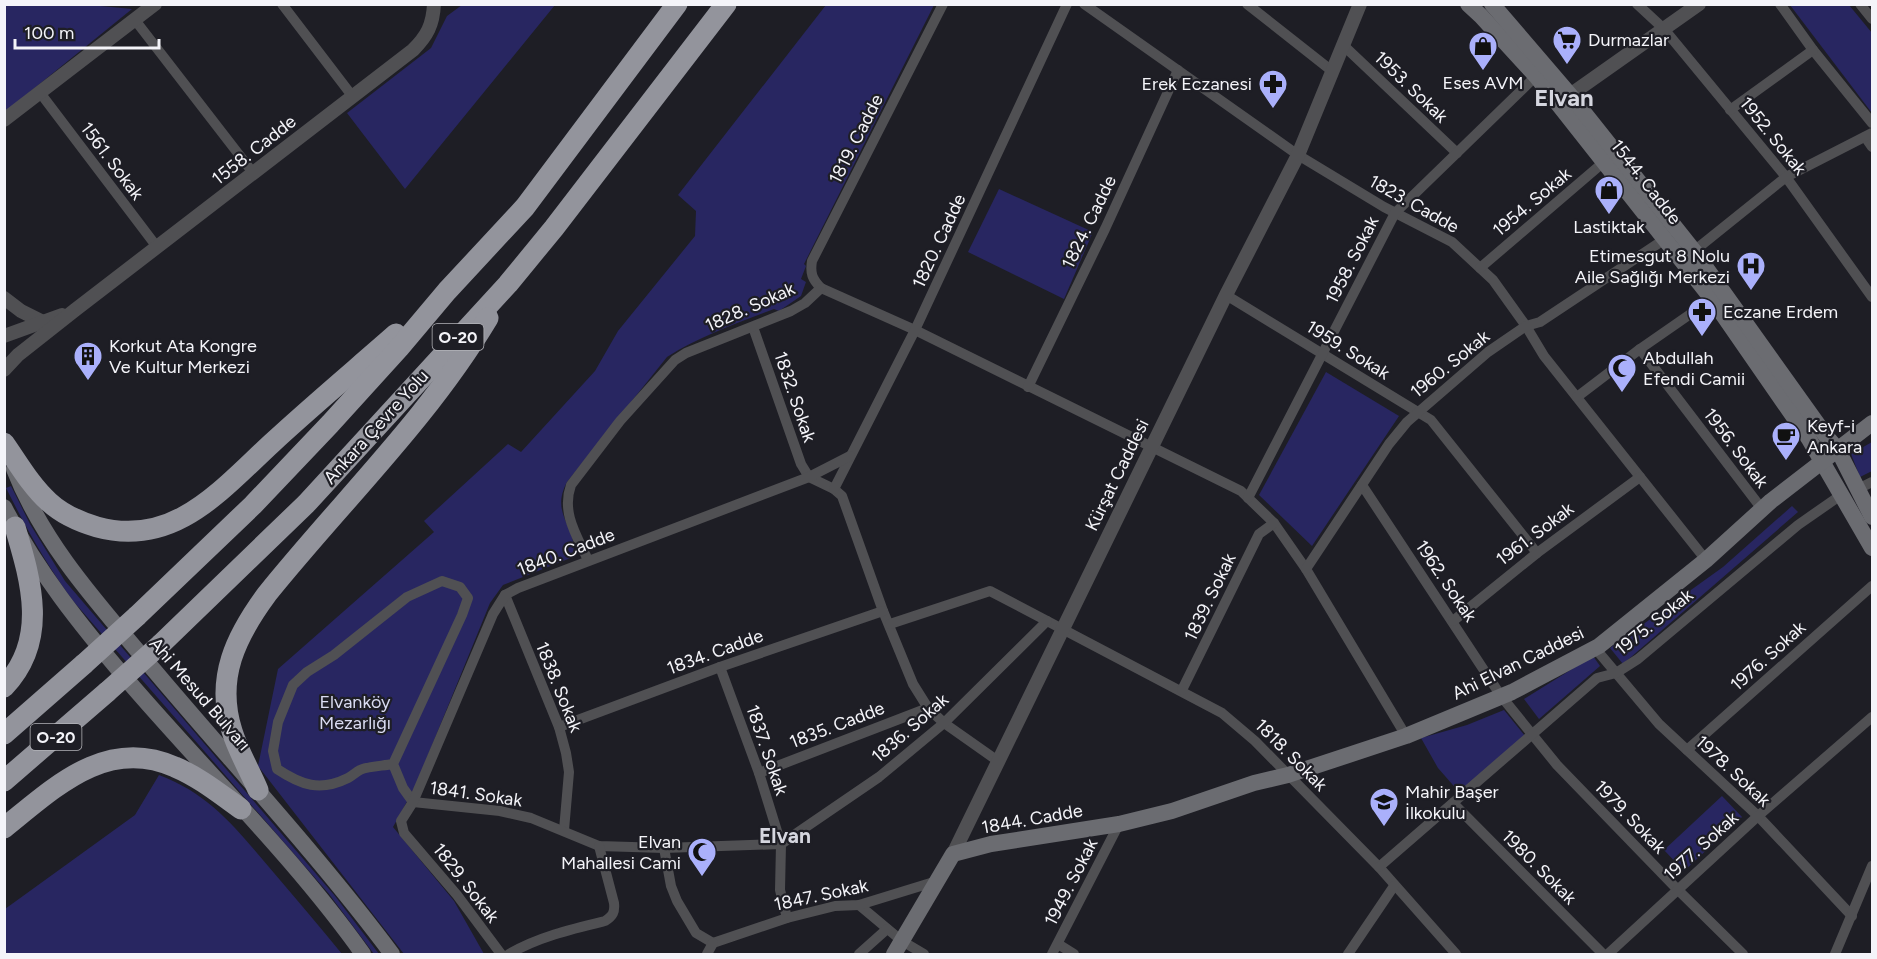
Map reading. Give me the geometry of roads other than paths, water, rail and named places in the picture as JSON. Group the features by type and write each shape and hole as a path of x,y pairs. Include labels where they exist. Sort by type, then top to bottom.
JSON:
{"highway":[{"name":"Ankara Çevre Yolu","path":"4,734 137,616 253,505 322,432 525,207 677,4"},
{"name":"Ankara Çevre Yolu","path":"4,781 161,644 306,504 508,284 554,228 726,4"},
{"path":"258,790 232,732 228,711 228,673 235,645 246,624 271,588 426,408 472,346 508,284"},
{"path":"4,443 39,491 49,502 69,516 88,525 111,531 133,532 163,527 191,513 208,501 447,291"},
{"path":"4,687 14,677 29,644 34,616 29,575 15,527"},
{"path":"4,828 47,793 81,770 124,759 150,760 176,767 195,777 241,809"}],"main road":[{"name":"1544. Cadde","path":"1468,4 1536,76 1712,299 1823,461 1872,548"},
{"name":"1544. Cadde","path":"1492,4 1570,95 1694,251 1826,436 1865,486 1872,517"},
{"name":"Ahi Elvan Caddesi","path":"1119,824 1172,811 1254,783 1287,776 1407,736 1501,696 1595,648 1706,560 1762,509 1872,423"},
{"name":"Ahi Mesud Bulvarı","path":"4,443 30,504 71,570 177,699 336,883 392,954"},
{"path":"4,507 49,582 78,622 311,888 363,954"},
{"name":"1844. Cadde","path":"953,854 991,844 1119,824"},
{"name":"Kürşat Caddesi","path":"898,948 953,854"}],"street":[{"path":"4,120 41,94 155,4"},
{"path":"282,4 352,97"},
{"name":"1558. Cadde","path":"4,370 18,355 75,310 254,174 425,38 433,20 434,4"},
{"name":"1819. Cadde","path":"820,288 812,279 810,270 812,261 943,4"},
{"name":"1820. Cadde","path":"834,489 915,330 1067,4"},
{"name":"1823. Cadde","path":"1084,4 1298,155 1395,213 1452,242 1493,280 1544,356 1706,560"},
{"path":"1246,4 1332,70"},
{"name":"Kürşat Caddesi","path":"953,854 1226,295 1298,155 1359,4"},
{"name":"1952. Sokak","path":"1637,4 1664,29 1786,177 1872,297"},
{"path":"1570,95 1699,4"},
{"path":"1780,4 1813,50 1872,123"},
{"path":"1860,4 1871,15"},
{"path":"135,20 254,174"},
{"name":"1953. Sokak","path":"1343,45 1457,153"},
{"path":"1730,110 1813,50"},
{"name":"1824. Cadde","path":"1028,387 1105,229 1178,70"},
{"name":"1958. Sokak","path":"1248,498 1395,213 1536,76"},
{"name":"1561. Sokak","path":"41,94 157,247"},
{"path":"1694,251 1786,177 1868,135 1872,147"},
{"name":"1954. Sokak","path":"1480,268 1605,161"},
{"name":"1960. Sokak","path":"1306,568 1389,444 1417,412 1488,352 1526,326 1540,322 1665,239"},
{"name":"1828. Sokak","path":"588,560 566,507 567,496 571,485 620,421 675,360 686,353 753,327 805,303 820,288 915,330 1241,491 1274,523 1306,568 1407,736"},
{"name":"1959. Sokak","path":"1226,295 1431,420 1537,553"},
{"path":"4,298 21,311 44,322"},
{"path":"1577,397 1640,349 1712,299"},
{"path":"4,336 75,310"},
{"name":"1832. Sokak","path":"753,327 796,453 809,477"},
{"name":"1956. Sokak","path":"1640,349 1762,509"},
{"name":"1840. Cadde","path":"405,833 401,821 413,802 493,614 505,595 588,560 809,477 850,456"},
{"path":"809,477 834,489 842,496 883,611 914,684 928,708 944,723 998,761"},
{"name":"1961. Sokak","path":"1453,621 1537,553 1640,477"},
{"name":"1962. Sokak","path":"1362,485 1501,696"},
{"name":"1975. Sokak","path":"1379,867 1597,678 1616,673 1638,659 1798,525 1841,495"},
{"name":"1839. Sokak","path":"1182,690 1259,534 1274,523"},
{"path":"393,764 361,770 349,778 329,785 314,786 294,780 277,769 273,751 278,723 293,685 307,672 334,655 407,597 442,581 460,586 468,598 462,615 393,764 413,802"},
{"name":"1976. Sokak","path":"1686,750 1872,586"},
{"path":"890,624 990,591 1062,630"},
{"name":"1838. Sokak","path":"505,595 559,727 566,753 568,772 564,831"},
{"name":"1834. Cadde","path":"559,727 720,667 883,611"},
{"name":"1836. Sokak","path":"781,844 879,777 944,723 1047,621"},
{"name":"1818. Sokak","path":"1062,630 1182,690 1236,723 1379,867 1456,954"},
{"name":"1978. Sokak","path":"1595,648 1659,724 1758,816 1852,916"},
{"name":"1837. Sokak","path":"720,667 759,773 781,844 780,891 787,918"},
{"name":"1979. Sokak","path":"1501,696 1557,765 1743,954"},
{"name":"1835. Cadde","path":"759,773 928,708"},
{"name":"1977. Sokak","path":"1608,954 1758,816 1872,717"},
{"name":"1841. Sokak","path":"413,802 500,811 531,818 599,846 664,848 781,844"},
{"name":"1980. Sokak","path":"1453,803 1603,954"},
{"name":"1949. Sokak","path":"1052,954 1119,824"},
{"name":"1829. Sokak","path":"405,833 501,954"},
{"path":"509,954 534,941 605,921 611,917 615,911 614,903 599,846"},
{"path":"664,848 671,886 677,901 696,933 712,943 707,954"},
{"path":"1836,954 1872,866"},
{"name":"1847. Sokak","path":"712,943 787,918 836,906 859,905 937,881"},
{"path":"1348,954 1394,886"},
{"path":"859,905 887,929 898,948 924,954"},
{"path":"859,954 887,929"},
{"path":"1058,944 1074,954"}],"place":[{"name":"Durmazlar","path":"1567,66"},
{"name":"Eses AVM","path":"1483,72"},
{"name":"Erek Eczanesi","path":"1273,110"},
{"name":"Lastiktak","path":"1609,216"},
{"name":"Etimesgut 8 Nolu Aile Sağlığı Merkezi","path":"1751,292"},
{"name":"Eczane Erdem","path":"1702,338"},
{"name":"Korkut Ata Kongre Ve Kultur Merkezi","path":"88,382"},
{"name":"Abdullah Efendi Camii","path":"1622,394"},
{"name":"Keyf-i Ankara","path":"1786,462"},
{"name":"Mahir Başer İlkokulu","path":"1384,828"},
{"name":"Elvan Mahallesi Cami","path":"702,878"}],"district":[{"name":"Elvan","path":"1564,98"},
{"name":"Elvan","path":"785,836"}],"park label":[{"name":"Elvanköy Mezarlığı","path":"355,712"}]}
